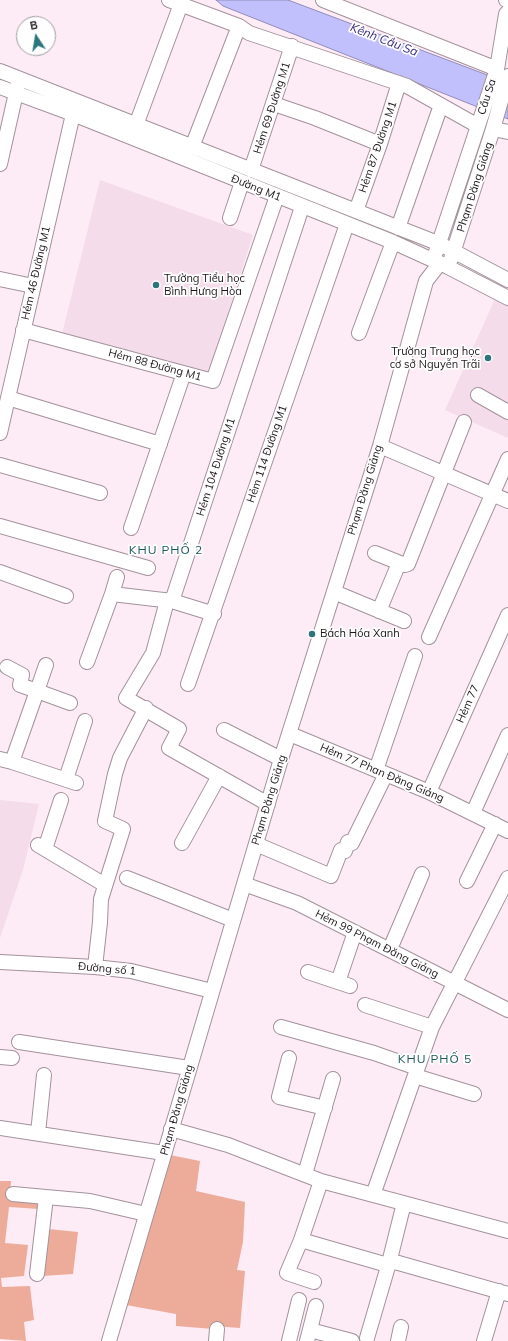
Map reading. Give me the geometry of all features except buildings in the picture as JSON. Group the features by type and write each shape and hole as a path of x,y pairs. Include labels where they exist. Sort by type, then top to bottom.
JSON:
{"street":[{"path":"323,0 502,72 506,14 508,12"},
{"path":"136,125 175,2 239,26 249,32 399,83 478,126"},
{"path":"192,147 239,26"},
{"name":"Hẻm 69 Đường M1","path":"251,170 292,46"},
{"name":"Đường M1","path":"0,71 440,244 508,280"},
{"name":"Cầu Sa","path":"478,126 502,72"},
{"name":"Cầu Sa","path":"493,129 502,72"},
{"path":"0,164 19,79"},
{"name":"Hẻm 87 Đường M1","path":"356,212 380,144 399,83"},
{"name":"Đường M1","path":"0,87 73,114 302,207 393,242 508,298"},
{"path":"274,104 315,118 380,144"},
{"path":"398,228 441,105"},
{"name":"Hẻm 46 Đường M1","path":"0,433 6,392 34,286 73,114"},
{"name":"Phạm Đăng Giảng","path":"440,264 440,244 478,126"},
{"path":"493,129 508,132"},
{"name":"Phạm Đăng Giảng","path":"109,1341 268,804 380,446 426,281 431,272 455,251 493,129"},
{"path":"230,218 242,182"},
{"name":"Hẻm 88 Đường M1","path":"23,330 213,381 277,196"},
{"name":"Hẻm 104 Đường M1","path":"146,708 126,698 153,653 169,601 302,207"},
{"name":"Hẻm 114 Đường M1","path":"188,684 214,614 347,224"},
{"path":"359,333 393,242"},
{"path":"0,279 34,286"},
{"path":"132,528 184,373"},
{"path":"6,392 160,444"},
{"path":"478,394 508,412"},
{"path":"375,553 405,565 408,564 464,422"},
{"path":"380,446 508,501"},
{"path":"429,637 508,459"},
{"path":"0,465 100,492"},
{"path":"0,526 148,568"},
{"path":"379,611 399,563"},
{"path":"0,572 66,596"},
{"path":"87,662 117,577"},
{"path":"334,592 404,621"},
{"path":"112,594 169,601 214,614"},
{"name":"Hẻm 77","path":"429,792 508,615"},
{"path":"256,844 331,876 341,850 345,851 348,842 352,843 381,772 415,656"},
{"path":"46,665 37,691 6,761 71,781 85,721"},
{"path":"7,668 22,675 20,685 70,703"},
{"path":"94,967 100,922 100,904 123,829 105,821 114,774 120,758 146,708 179,728 169,748 268,804"},
{"path":"224,730 282,758"},
{"name":"Hẻm 77 Phan Đăng Giảng","path":"290,734 429,792 508,831"},
{"path":"473,814 508,736"},
{"path":"182,842 220,776"},
{"path":"60,800 41,847 105,885"},
{"path":"467,881 495,824"},
{"path":"390,950 422,874"},
{"path":"127,878 233,920"},
{"path":"372,1195 432,1027 508,878"},
{"name":"Hẻm 99 Phạm Đăng Giảng","path":"244,884 297,903 508,1010"},
{"path":"308,972 344,984 355,932"},
{"name":"Đường số 1","path":"0,962 94,967 150,974 212,991"},
{"path":"365,1005 432,1027"},
{"path":"281,1027 374,1053 416,1072 474,1094"},
{"path":"19,1042 190,1068"},
{"path":"289,1058 279,1096 325,1108"},
{"path":"38,1133 44,1075"},
{"path":"306,1174 333,1079"},
{"path":"0,1128 164,1153"},
{"path":"171,1129 228,1145 321,1181 508,1231"},
{"path":"314,1282 287,1273 301,1240 321,1181"},
{"path":"13,1194 90,1201 146,1214"},
{"path":"37,1274 46,1197"},
{"path":"367,1338 389,1263 404,1203"},
{"path":"301,1240 384,1264 395,1262 504,1292 484,1341"},
{"path":"289,1341 299,1300"},
{"path":"316,1306 309,1336 352,1341"},
{"path":"398,1341 401,1327"}],"shaded area":[{"name":"Trường Tiểu học Bình Hưng Hòa","path":"100,180 253,235 208,375 62,334"},
{"name":"Trường Trung học cơ sở Nguyễn Trãi","path":"495,299 508,306 508,438 445,410"},
{"path":"0,800 39,804 23,870 0,938"},
{"path":"170,1155 200,1161 196,1191 245,1202 243,1242 237,1270 245,1271 240,1328 213,1326 213,1329 176,1326 176,1314 126,1305"},
{"path":"0,1181 11,1181 10,1196 40,1199 39,1209 9,1207 5,1243 28,1245 24,1276 1,1278 2,1287 30,1286 34,1320 24,1322 26,1341 0,1339"},
{"path":"48,1229 78,1232 73,1274 42,1276"}],"water":[{"name":"Kênh Cầu Sa","path":"216,0 288,0 490,76 508,85 508,119 223,6"}],"place":[{"name":"Trường Tiểu học Bình Hưng Hòa","path":"156,285"},
{"name":"Trường Trung học cơ sở Nguyễn Trãi","path":"488,358"},
{"name":"Bách Hóa Xanh","path":"312,634"}],"district":[{"name":"KHU PHỐ 2","path":"166,550"},
{"name":"KHU PHỐ 5","path":"435,1059"}]}
